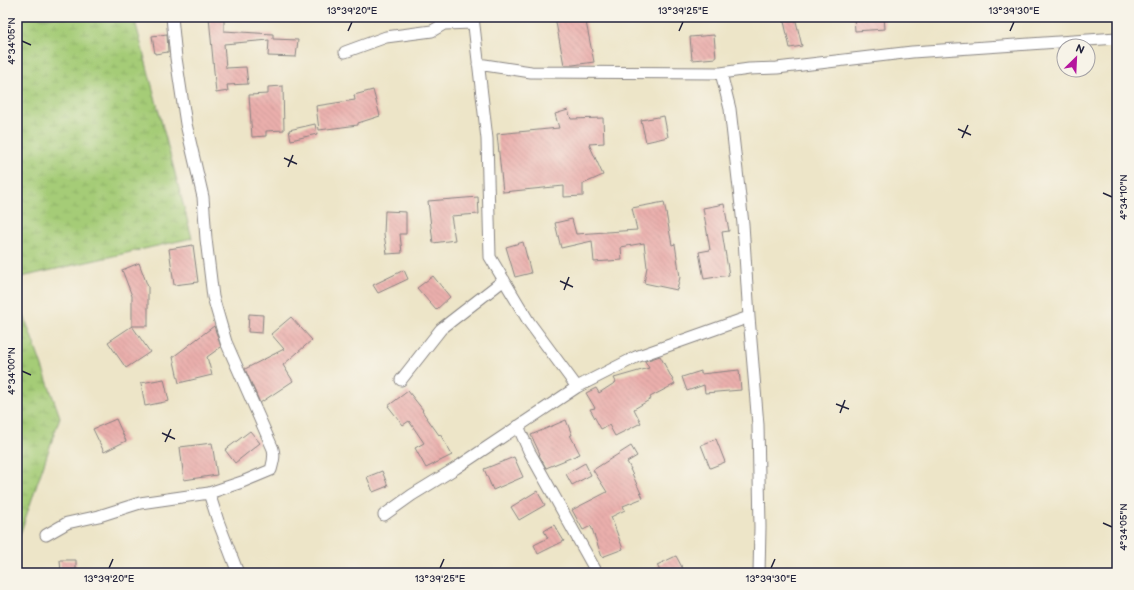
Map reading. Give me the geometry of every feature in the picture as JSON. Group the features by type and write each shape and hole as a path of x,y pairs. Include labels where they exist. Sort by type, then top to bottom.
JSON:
{"street":[{"path":"46,535 67,523 100,516 140,503 209,493 242,482 271,470 275,456 226,342 213,297 206,239 204,198 186,124 176,58 172,17"},
{"path":"345,52 386,37 432,31 444,24 473,20 487,139 490,257 529,322 577,387"},
{"path":"478,64 532,72 721,73 912,52 1117,38"},
{"path":"721,73 730,109 743,224 758,425 760,527 759,573"},
{"path":"401,380 441,329 504,280"},
{"path":"384,515 577,387 636,357 749,317"},
{"path":"518,426 529,451 597,573"},
{"path":"209,493 238,573"}],"green space":[{"path":"17,17 134,17 192,238 17,278"},
{"path":"17,296 60,417 17,543"}],"building":[{"path":"209,17 224,17 224,31 273,34 273,39 298,40 296,57 268,56 269,40 224,44 226,68 246,67 248,84 227,85 228,91 216,93"},
{"path":"555,17 585,17 594,62 564,65"},
{"path":"783,17 795,17 802,46 790,48"},
{"path":"854,17 884,17 885,29 855,31"},
{"path":"167,34 168,52 155,54 152,36"},
{"path":"714,35 716,58 692,60 690,37"},
{"path":"283,86 284,130 266,131 266,136 252,137 249,95 268,94 268,87"},
{"path":"373,90 380,116 358,123 358,125 319,130 316,106 355,100 354,95"},
{"path":"568,110 571,119 603,118 604,143 589,144 603,175 583,184 583,196 564,197 564,186 503,192 497,134 559,128 555,114"},
{"path":"664,116 668,137 646,142 641,120"},
{"path":"315,124 317,134 291,140 289,130"},
{"path":"478,197 479,214 451,216 455,240 433,243 428,201"},
{"path":"664,202 672,245 675,244 680,277 677,290 644,283 647,267 644,243 621,247 622,260 594,262 592,241 561,248 555,223 572,219 576,234 637,230 632,208"},
{"path":"724,204 729,231 722,232 729,275 704,279 699,252 710,250 703,208"},
{"path":"385,211 406,212 406,234 400,234 402,253 387,254 384,234"},
{"path":"523,242 531,273 515,277 506,247"},
{"path":"193,245 198,282 174,285 169,249"},
{"path":"139,263 148,287 148,326 132,326 132,296 122,270"},
{"path":"404,270 408,279 378,293 373,285"},
{"path":"433,276 450,297 436,310 417,288"},
{"path":"249,314 263,315 262,333 248,332"},
{"path":"291,317 312,340 283,365 293,381 260,403 245,369 284,349 271,334"},
{"path":"132,326 150,352 126,368 108,342"},
{"path":"214,326 221,347 207,357 212,375 179,383 173,357"},
{"path":"660,356 675,384 650,397 651,399 634,409 641,423 615,436 609,425 601,429 590,409 595,408 586,393 596,388 599,393 616,382 614,378 649,368 645,361"},
{"path":"739,370 741,390 705,393 704,385 687,391 682,377 701,371 701,374"},
{"path":"164,379 169,401 145,406 141,383"},
{"path":"408,391 423,410 422,411 439,435 440,434 452,455 426,468 415,448 424,443 409,421 403,425 388,406"},
{"path":"116,419 126,441 104,452 93,429"},
{"path":"566,420 572,435 570,435 580,454 546,468 531,435"},
{"path":"250,431 260,443 235,463 225,450"},
{"path":"716,439 725,462 710,468 701,445"},
{"path":"212,443 217,475 184,480 180,447"},
{"path":"631,446 637,456 627,462 643,498 623,506 625,510 611,517 623,549 602,557 591,526 583,530 572,510 607,492 593,470"},
{"path":"514,457 523,477 493,490 484,469"},
{"path":"585,463 591,475 572,485 566,474"},
{"path":"382,471 388,486 373,492 367,477"},
{"path":"537,491 545,505 519,520 511,507"},
{"path":"554,525 564,541 538,554 534,545 548,538 544,531"},
{"path":"676,556 683,569 675,573 661,573 657,565"},
{"path":"60,560 76,560 76,573 61,573"}]}
